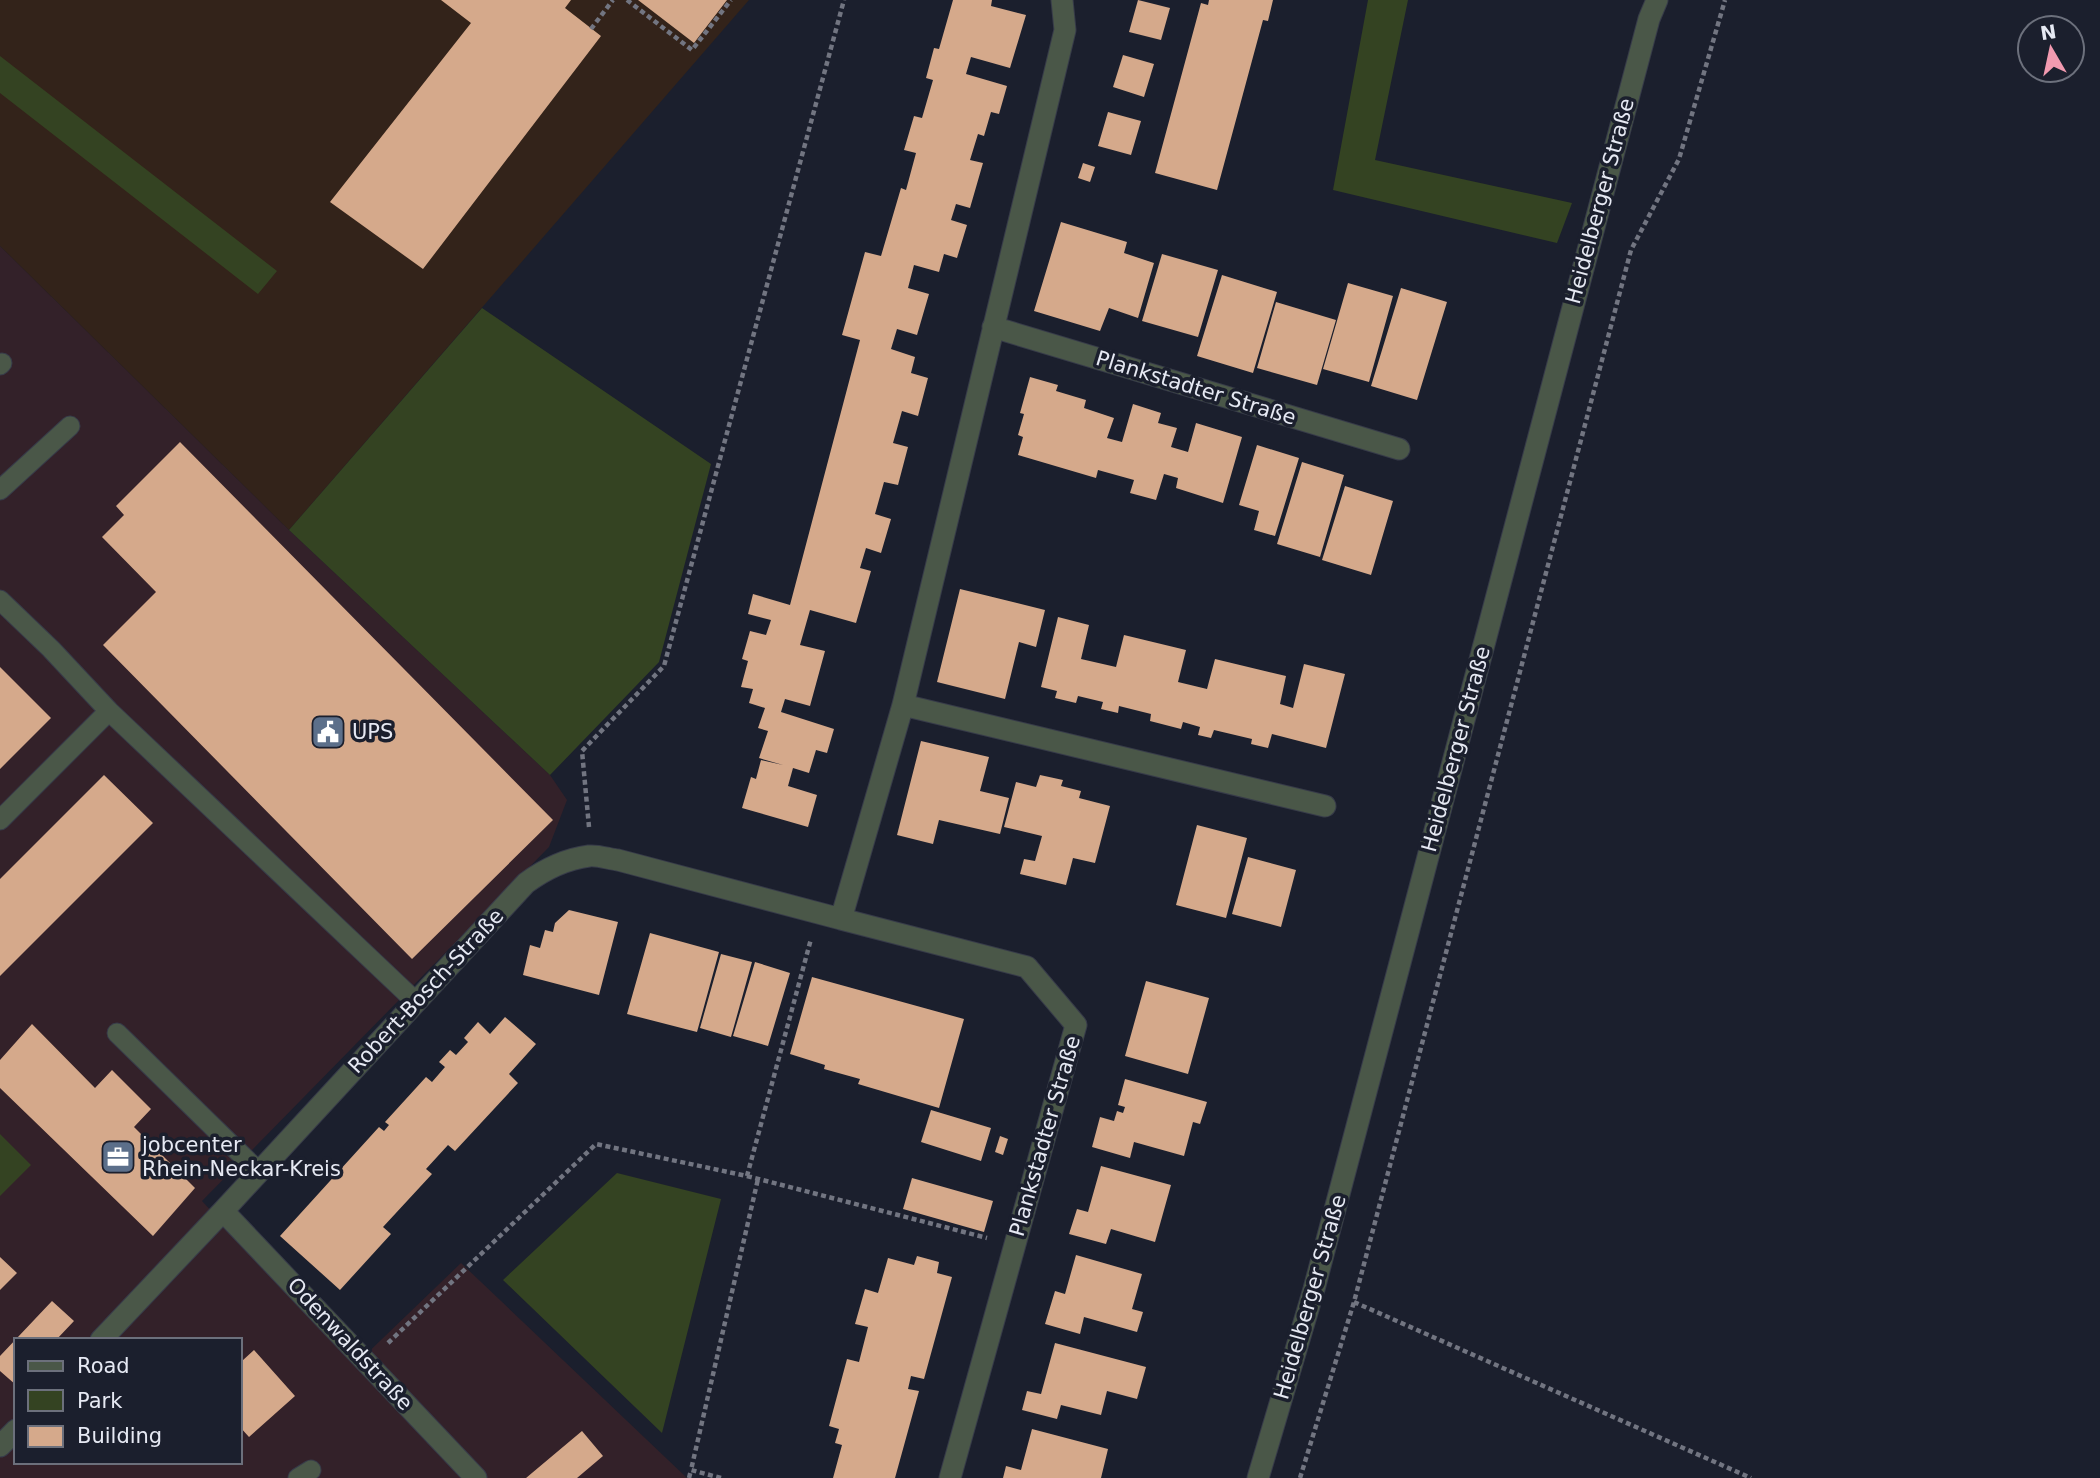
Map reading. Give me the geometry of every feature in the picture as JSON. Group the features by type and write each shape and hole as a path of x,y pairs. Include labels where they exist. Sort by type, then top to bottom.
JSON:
{"street":[{"path":"841,919 903,705 1065,30 1062,0"},
{"name":"Heidelberger Straße","path":"1258,1478 1314,1289 1652,6"},
{"name":"Plankstadter Straße","path":"993,327 1399,449"},
{"path":"903,705 1325,806"},
{"name":"Robert-Bosch-Straße","path":"103,1338 526,883 542,871 591,856 618,860 841,919"},
{"name":"Plankstadter Straße","path":"841,919 1027,967 1076,1026 950,1478"},
{"name":"Odenwaldstraße","path":"223,1211 476,1478"},
{"path":"0,1446 14,1432"}],"lane":[{"path":"0,490 70,426"},
{"path":"0,600 109,711 415,1002"},
{"path":"0,820 109,711"},
{"path":"117,1034 259,1172"}],"path":[{"path":"591,29 613,0"},
{"path":"627,0 692,50 731,0"},
{"path":"591,856 582,751 664,666 844,0"},
{"path":"1300,1478 1354,1302 1631,250 1679,159 1725,0"},
{"path":"747,1176 819,913"},
{"path":"368,1363 596,1144 747,1176 1015,1245"},
{"path":"689,1478 758,1179"},
{"path":"1354,1302 1751,1478"},
{"path":"691,1470 721,1478"}],"shaded area":[{"path":"0,0 749,0 289,530 0,246"},
{"path":"0,246 289,530 550,775 567,800 549,847 202,1201 355,1365 461,1263 687,1478 0,1478"}],"green space":[{"path":"1368,0 1408,0 1375,160 1572,203 1557,243 1333,190"},
{"path":"0,56 277,271 258,294 0,93"},
{"path":"482,308 711,464 659,662 550,775 289,530"},
{"path":"0,1134 31,1165 0,1196"},
{"path":"617,1173 721,1199 662,1433 503,1280"}],"building":[{"path":"441,0 571,0 565,8 601,36 423,269 330,202 471,23"},
{"path":"638,0 727,0 694,43"},
{"path":"953,0 992,0 991,6 1026,15 1010,68 971,57 966,74 1007,86 999,114 991,112 984,136 978,134 970,160 983,163 970,208 956,204 951,220 967,225 957,258 944,254 939,272 914,265 908,288 929,294 917,335 897,329 891,349 915,357 911,373 928,378 918,416 902,411 893,443 908,447 898,485 884,482 875,514 891,519 881,553 866,548 860,568 871,571 856,623 810,610 800,645 825,651 810,706 785,699 781,712 834,729 827,753 816,750 809,773 793,768 788,786 817,795 808,827 742,808 751,777 756,779 761,760 783,765 759,758 768,731 758,728 765,708 749,703 753,689 741,687 748,661 742,659 750,631 766,635 771,620 748,614 753,594 790,605 860,340 842,335 865,252 881,256 901,188 906,190 916,153 904,150 914,116 922,118 933,80 926,78 934,48 939,49"},
{"path":"1138,0 1170,8 1161,40 1129,32"},
{"path":"1209,0 1273,0 1268,21 1263,20 1217,190 1155,173 1201,3 1208,5"},
{"path":"1123,55 1154,64 1144,97 1113,87"},
{"path":"1108,112 1141,121 1131,155 1098,146"},
{"path":"1083,163 1095,167 1090,182 1078,178"},
{"path":"1061,222 1127,242 1124,253 1154,263 1138,318 1109,308 1100,331 1034,311"},
{"path":"1162,254 1218,270 1198,337 1142,321"},
{"path":"1222,275 1277,292 1253,373 1197,356"},
{"path":"1348,283 1393,296 1369,382 1323,369"},
{"path":"1401,288 1447,302 1417,400 1371,386"},
{"path":"1276,302 1336,320 1317,385 1257,368"},
{"path":"1030,377 1058,385 1056,391 1086,400 1084,408 1114,418 1107,438 1122,442 1133,404 1161,413 1158,423 1177,428 1171,447 1188,452 1196,423 1242,437 1223,503 1176,488 1178,478 1164,474 1156,500 1130,493 1134,480 1098,470 1096,478 1018,455 1023,437 1018,435 1024,414 1020,413"},
{"name":"UPS","path":"180,442 553,820 412,959 103,645 156,592 102,537 124,515 116,506"},
{"path":"1257,445 1299,458 1275,536 1254,530 1259,511 1239,505"},
{"path":"1302,462 1344,475 1320,557 1277,544"},
{"path":"1345,486 1393,501 1371,575 1322,560"},
{"path":"960,589 1045,610 1036,647 1019,642 1005,699 937,682"},
{"path":"1058,617 1089,625 1081,659 1116,667 1124,635 1186,650 1178,682 1207,689 1215,659 1286,676 1280,704 1293,708 1304,664 1345,674 1326,748 1272,734 1268,748 1251,744 1252,739 1214,730 1211,738 1198,735 1200,727 1183,722 1181,729 1150,721 1151,714 1119,706 1118,713 1101,709 1103,702 1078,696 1076,703 1055,698 1057,691 1041,687"},
{"path":"0,667 51,718 0,769"},
{"path":"921,741 989,757 980,791 1009,798 1000,834 939,820 933,844 897,835"},
{"path":"104,775 153,823 0,976 0,879"},
{"path":"1040,775 1063,780 1061,786 1081,791 1079,798 1110,806 1095,863 1073,858 1066,885 1020,874 1024,859 1035,861 1042,836 1004,827 1016,782 1036,787"},
{"path":"1197,825 1247,838 1226,918 1176,905"},
{"path":"1248,857 1296,870 1281,927 1232,914"},
{"path":"569,910 618,922 599,995 523,975 530,945 540,948 545,930 553,932 555,923"},
{"path":"650,933 719,952 697,1032 627,1014"},
{"path":"721,954 752,962 731,1037 700,1028"},
{"path":"755,962 790,973 768,1046 733,1036"},
{"path":"812,977 964,1019 939,1108 858,1084 860,1079 824,1069 825,1065 790,1054"},
{"path":"1146,981 1209,998 1188,1074 1125,1056"},
{"path":"505,1017 536,1044 509,1074 518,1083 455,1151 448,1145 426,1169 432,1174 383,1227 391,1234 340,1290 280,1236 379,1127 384,1131 389,1125 385,1122 426,1077 432,1082 445,1067 439,1062 450,1050 456,1055 468,1042 464,1038 478,1022 490,1034"},
{"name":"jobcenter Rhein-Neckar-Kreis","path":"32,1024 95,1088 112,1070 151,1109 134,1127 195,1188 153,1236 0,1088 0,1060"},
{"path":"1125,1079 1207,1102 1200,1124 1193,1122 1184,1156 1134,1142 1130,1158 1092,1147 1100,1117 1114,1121 1117,1111 1123,1113 1125,1107 1118,1105"},
{"path":"931,1110 991,1128 981,1161 921,1142"},
{"path":"1000,1136 1008,1139 1003,1155 995,1152"},
{"path":"1101,1166 1171,1185 1155,1242 1111,1229 1106,1244 1069,1234 1077,1209 1088,1212"},
{"path":"912,1178 993,1201 984,1232 903,1209"},
{"path":"1076,1255 1142,1274 1132,1309 1143,1312 1137,1332 1084,1317 1080,1334 1045,1324 1055,1291 1065,1294"},
{"path":"917,1256 939,1262 937,1273 952,1277 924,1379 911,1376 908,1389 919,1391 895,1478 833,1478 842,1445 835,1443 839,1429 829,1426 847,1359 859,1362 868,1327 855,1324 865,1289 878,1293 888,1258 914,1265"},
{"path":"0,1257 17,1273 0,1290"},
{"path":"52,1301 74,1321 58,1338 17,1338"},
{"path":"14,1341 14,1383 0,1371 0,1356"},
{"path":"1055,1343 1146,1367 1137,1399 1107,1391 1101,1415 1061,1405 1057,1419 1022,1410 1027,1391 1041,1394"},
{"path":"254,1350 295,1396 249,1437 242,1429 242,1361"},
{"path":"1032,1429 1108,1449 1101,1478 1003,1478 1006,1466 1021,1470"},
{"path":"582,1431 603,1456 577,1478 526,1478"}],"place":[{"name":"UPS","path":"328,732"},
{"name":"jobcenter Rhein-Neckar-Kreis","path":"118,1157"}]}
